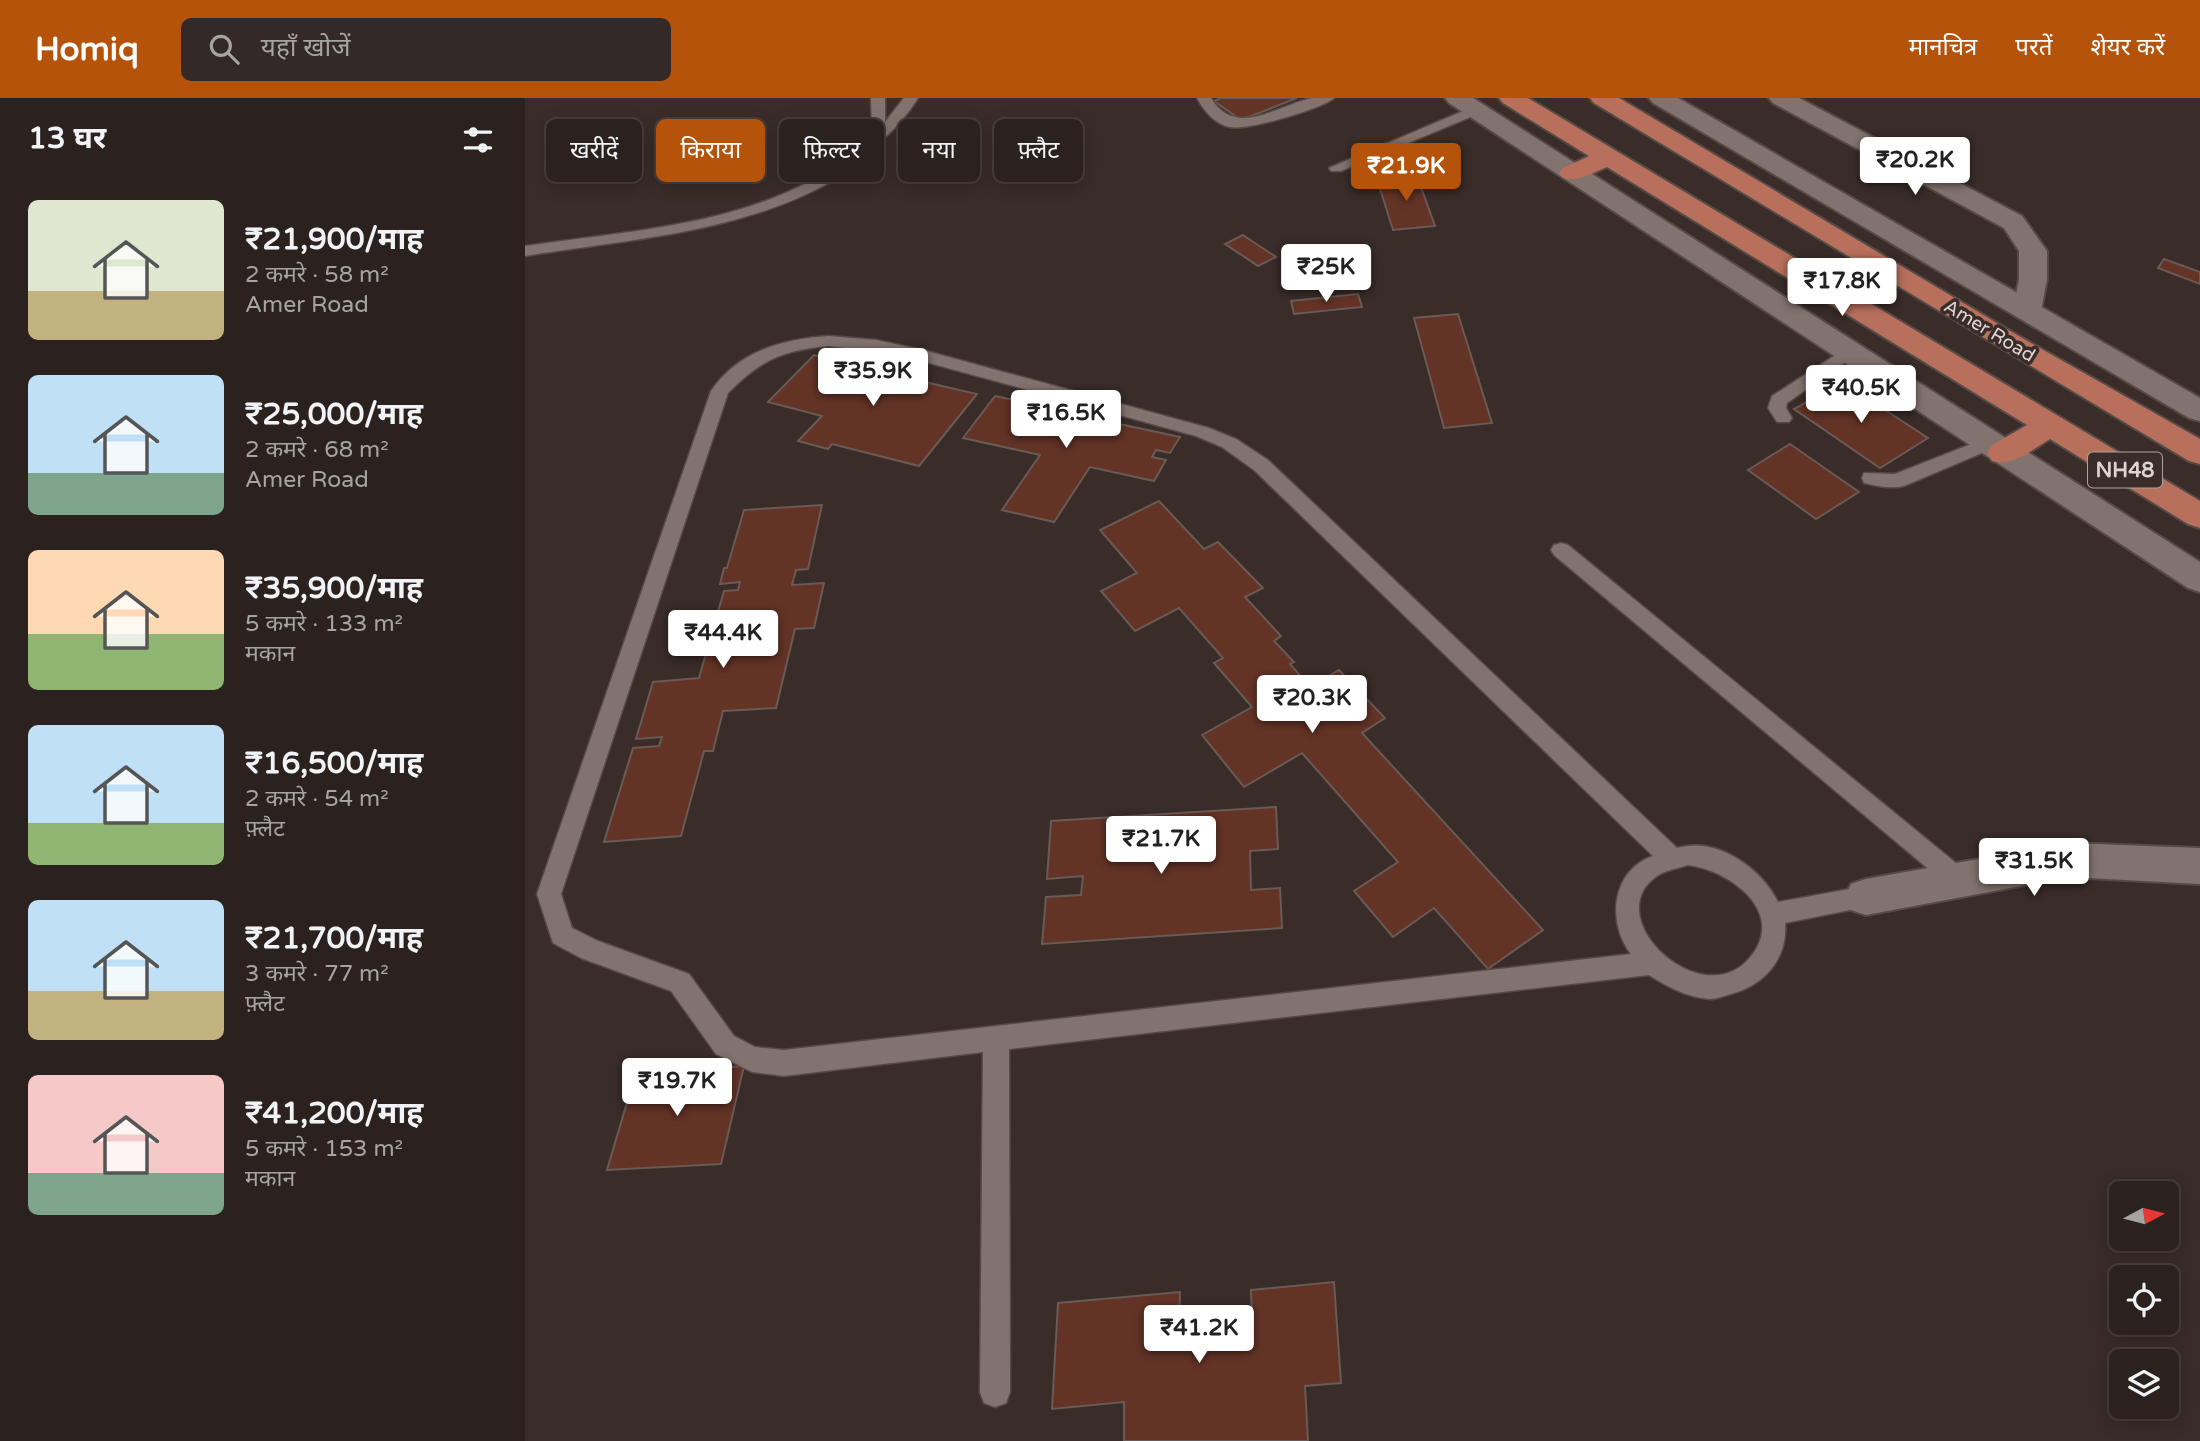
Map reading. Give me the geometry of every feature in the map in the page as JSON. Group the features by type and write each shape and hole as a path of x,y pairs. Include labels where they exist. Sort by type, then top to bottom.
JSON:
{"highway":[{"name":"NH48","path":"1511,98 2200,516"},
{"name":"Amer Road","path":"1602,98 2007,341 2200,453"},
{"path":"1573,173 1608,157"},
{"path":"1996,448 2050,425"}],"street":[{"path":"1661,98 2200,411"},
{"path":"1781,98 2013,222 2033,251 2033,279 2027,311"},
{"path":"1466,104 2200,579"},
{"path":"1866,897 2070,860 2200,866"}],"lane":[{"path":"878,98 878,119"},
{"path":"884,130 911,98"},
{"path":"1204,98 1212,110 1225,120 1247,123 1327,98"},
{"path":"1336,168 1466,104"},
{"path":"525,251 741,212 819,182"},
{"path":"1651,962 784,1063 752,1059 725,1045 680,982 590,950 562,935 549,894 720,391 743,366 770,351 827,341 884,345 1202,432 1229,443 1261,465 1671,858"},
{"path":"1783,418 1777,408 1778,400 1848,352"},
{"path":"1871,478 1897,481 1996,448"},
{"path":"1561,550 1959,880"},
{"path":"1688,855 1724,863 1755,884 1772,914 1774,935 1769,954 1758,971 1739,981 1718,986 1694,985 1670,976 1651,962 1635,943 1627,921 1627,900 1636,881 1650,866 1671,858 1688,855"},
{"path":"1772,914 1866,897"},
{"path":"995,1392 996,1039"}],"building":[{"path":"1221,98 1297,98 1241,120 1214,101"},
{"path":"1417,176 1435,226 1393,230 1377,179"},
{"path":"1243,235 1276,257 1258,266 1225,244"},
{"path":"2164,259 2200,272 2200,284 2158,268"},
{"path":"1358,294 1362,307 1294,314 1291,301"},
{"path":"1458,314 1492,423 1444,428 1414,318"},
{"path":"814,355 867,368 873,360 914,370 908,378 977,394 919,466 832,444 828,449 798,441 822,416 768,402"},
{"path":"1842,382 1928,438 1880,468 1794,409"},
{"path":"995,396 1064,410 1067,406 1114,416 1110,422 1180,437 1170,453 1156,450 1152,457 1166,460 1154,481 1090,467 1054,522 1002,510 1040,455 963,438"},
{"path":"1790,444 1859,492 1816,519 1748,470"},
{"path":"1159,501 1204,549 1218,542 1263,588 1245,597 1281,636 1274,641 1294,662 1290,664 1310,687 1339,670 1385,718 1362,733 1543,930 1488,969 1434,908 1393,937 1354,891 1398,862 1302,753 1244,787 1202,735 1252,707 1214,663 1223,658 1179,608 1135,631 1101,591 1137,573 1100,530"},
{"path":"822,505 808,569 796,570 792,585 824,583 814,628 795,629 776,708 723,711 713,751 704,751 681,836 604,842 633,748 659,746 662,737 636,739 653,682 699,678 724,591 738,590 740,582 720,584 744,510"},
{"path":"1276,807 1278,849 1250,851 1251,890 1280,888 1282,928 1042,944 1046,897 1081,895 1083,876 1047,879 1051,821"},
{"path":"744,1066 721,1164 607,1170 636,1072"},
{"path":"1334,1282 1341,1383 1305,1386 1308,1441 1124,1441 1124,1402 1052,1409 1058,1303 1180,1292 1179,1326 1198,1324 1198,1350 1236,1347 1235,1321 1252,1319 1251,1290"}]}
